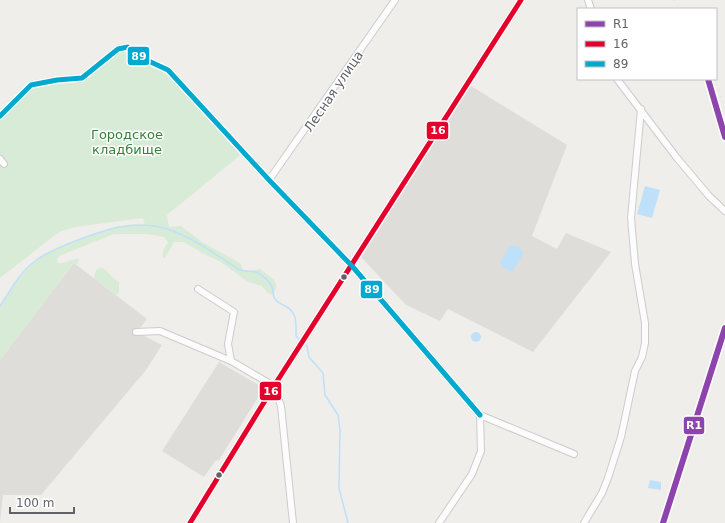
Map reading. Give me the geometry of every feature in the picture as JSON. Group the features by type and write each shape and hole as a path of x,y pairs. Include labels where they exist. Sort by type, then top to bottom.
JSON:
{"street":[{"name":"Лесная улица","path":"269,180 394,0"},
{"path":"190,523 274,386 352,266 519,1"},
{"path":"0,116 32,86 57,80 82,78 118,48 128,46 140,56 168,70 269,180 352,266 480,415 574,454"},
{"path":"619,80 677,158 709,196 725,210"},
{"path":"584,523 602,493 608,478 621,437 635,371 642,357 645,343 645,323 634,264 631,218 641,109"},
{"path":"198,289 232,309 234,315 228,344 231,361"},
{"path":"136,332 160,331 231,361 274,386 281,406 293,523"},
{"path":"439,523 472,474 481,451 480,415"}],"shaded area":[{"path":"468,84 567,145 532,236 557,249 566,233 611,252 533,352 448,309 440,321 406,305 359,255"},
{"path":"74,263 147,319 137,332 162,345 146,370 41,495 3,495 0,523 0,360"},
{"path":"219,362 264,388 219,460 215,461 204,477 162,451"}],"green space":[{"name":"Городское кладбище","path":"122,47 168,70 244,152 167,215 169,227 181,226 202,242 240,263 244,272 260,269 273,279 277,286 273,295 268,293 262,286 248,282 221,262 184,242 174,242 165,258 163,258 163,251 168,242 164,237 147,234 114,234 59,256 57,259 58,263 79,259 77,265 74,263 0,360 0,306 19,278 35,261 55,249 95,233 115,227 145,225 143,218 75,227 59,232 0,278 0,116 31,85 82,78"},
{"path":"101,267 119,282 119,293 116,295 94,278 96,270"}],"water":[{"path":"645,186 660,190 652,218 637,214"},
{"path":"510,245 520,247 524,253 512,272 504,268 500,263"},
{"path":"474,332 478,332 481,337 478,342 474,342 471,339 471,335"},
{"path":"650,480 661,482 661,490 648,488"}],"waterway":[{"path":"0,306 16,282 30,265 48,253 106,230 130,225 155,226 177,232 238,269 256,272 263,276 271,285 276,300 289,309 294,315 296,336 301,341"},
{"path":"304,343 307,346 309,357 323,373 325,395 338,415 340,430 339,488 348,523"}],"railway":[{"path":"674,0 680,8"},
{"path":"708,80 725,137"},
{"path":"715,80 725,108"},
{"path":"663,523 725,328"}],"transit line":[{"name":"16","path":"190,523 274,386 521,0"},
{"name":"89","path":"0,116 31,85 57,80 82,78 118,49 128,47 140,57 168,70 269,180 352,266 480,415"},
{"name":"R1","path":"708,80 725,137"},
{"name":"R1","path":"663,523 725,328"}]}
